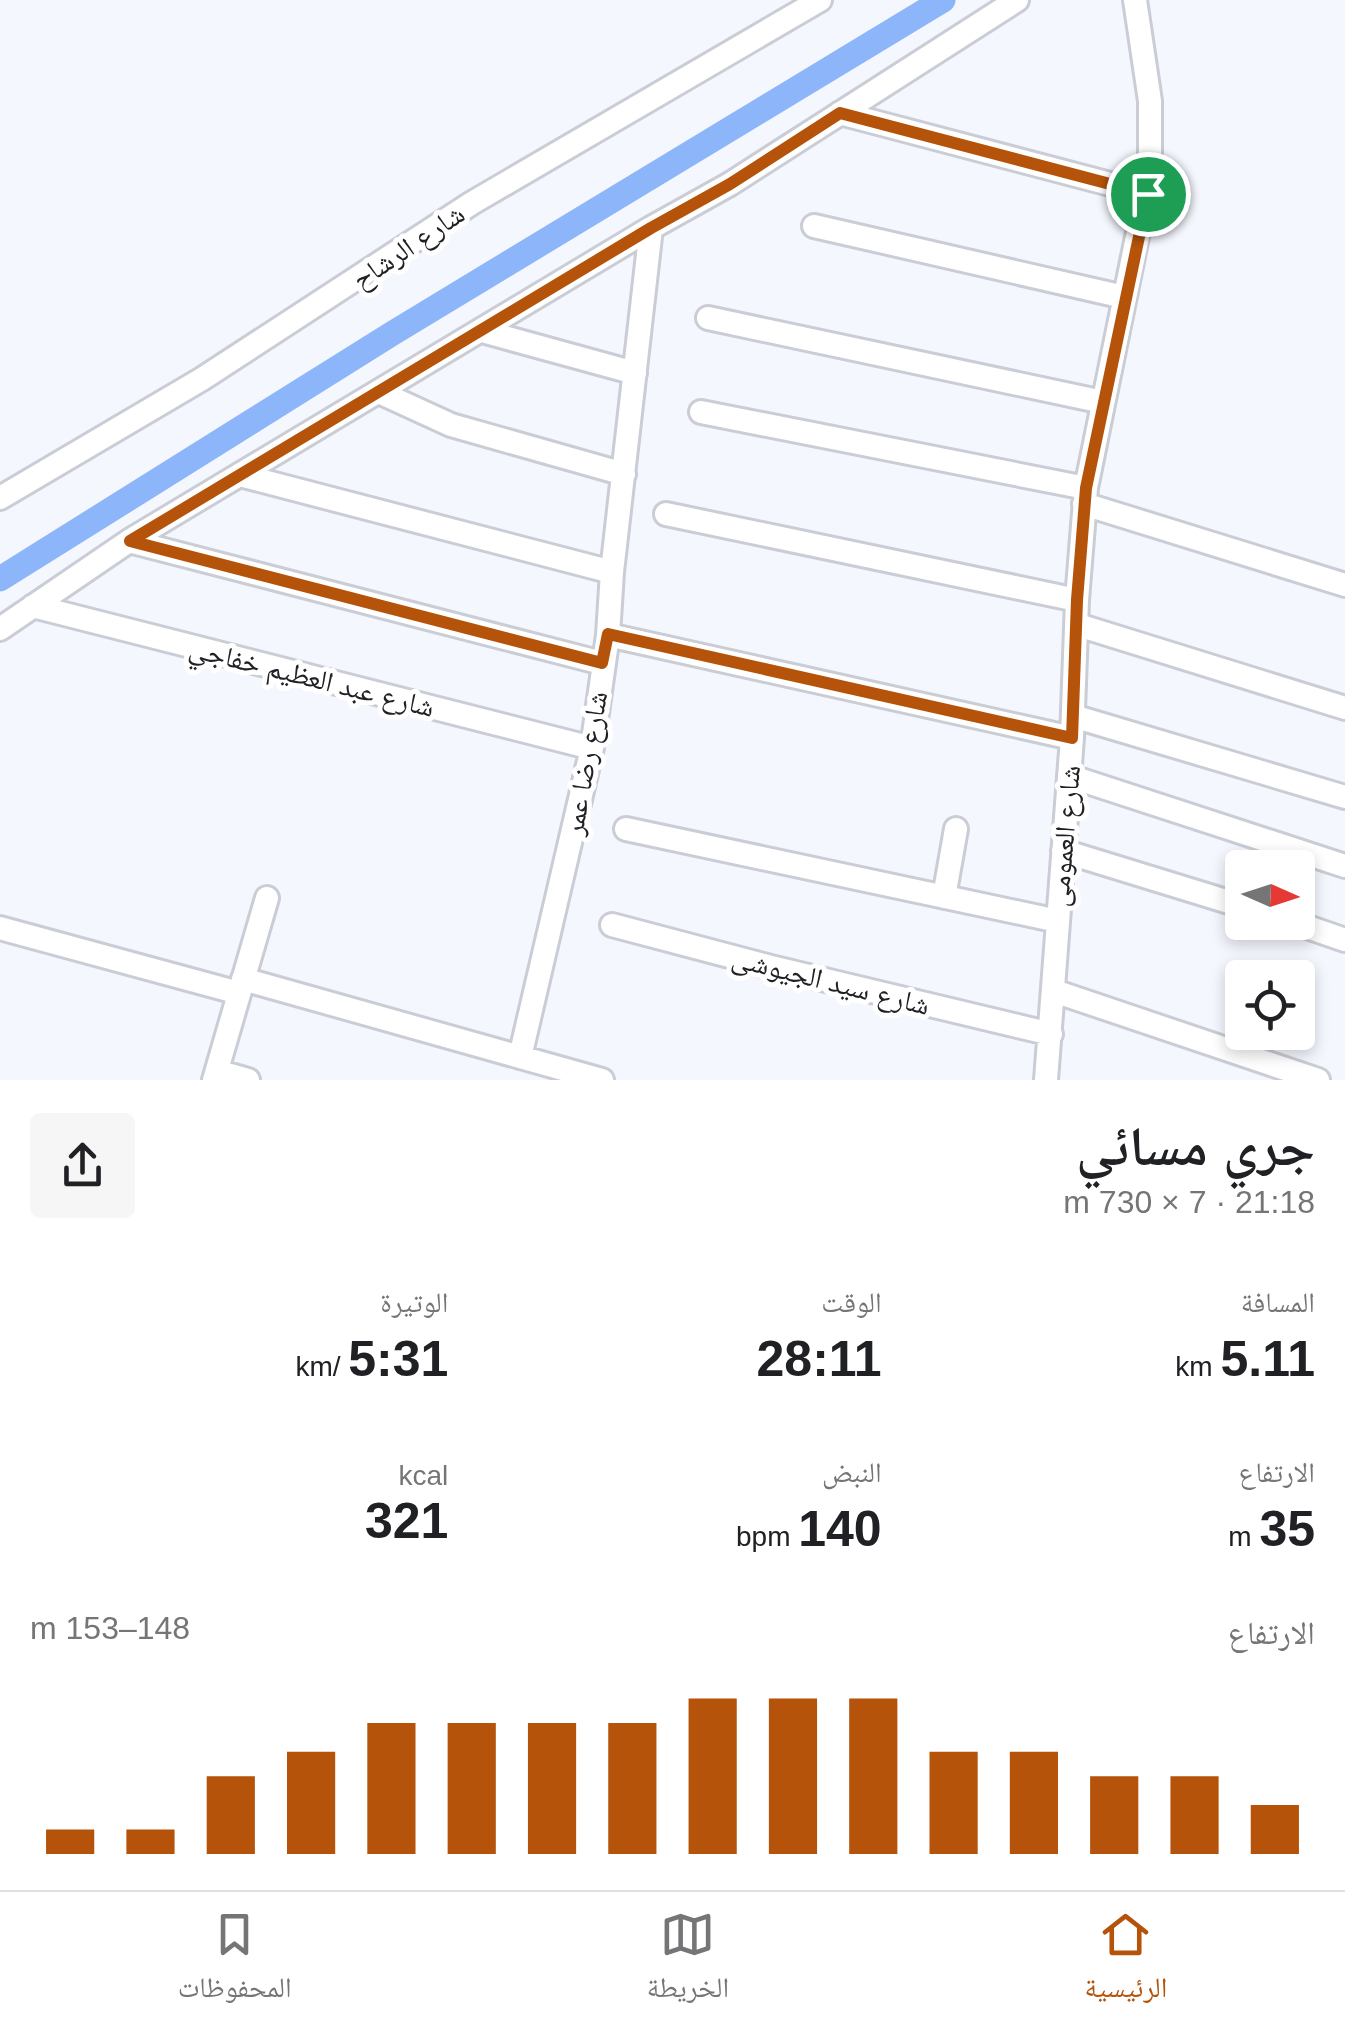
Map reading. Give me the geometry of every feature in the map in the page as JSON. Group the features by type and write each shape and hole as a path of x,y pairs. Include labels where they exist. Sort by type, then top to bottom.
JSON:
{"street":[{"name":"شارع الرشاح","path":"0,498 202,379 472,203 820,0"},
{"path":"0,629 130,541 730,184 1016,0"},
{"name":"شارع العمومى","path":"1046,1080 1073,727 1085,496 1148,194 1150,101 1135,0"},
{"path":"840,113 1148,194"},
{"path":"814,226 1124,297"},
{"name":"شارع رضا عمر","path":"520,1056 592,748 608,634 651,228"},
{"path":"708,318 1102,402"},
{"path":"482,331 635,373"},
{"path":"379,392 451,425 624,474"},
{"path":"700,412 1085,496 1345,584"},
{"path":"240,475 612,572"},
{"path":"666,514 1077,600"},
{"path":"130,541 602,663"},
{"name":"شارع عبد العظيم خفاجي","path":"33,606 592,748"},
{"path":"1078,625 1345,708"},
{"path":"608,634 1073,727 1345,797"},
{"path":"1069,776 1345,866"},
{"path":"626,829 1058,921"},
{"path":"944,897 956,829"},
{"path":"1064,851 1225,901"},
{"path":"248,1080 215,1075 267,898"},
{"name":"شارع سيد الجيوشى","path":"612,925 1051,1034"},
{"path":"0,928 520,1056 574,1076 602,1080"},
{"path":"1315,930 1345,940"},
{"path":"1054,991 1318,1080"}],"waterway":[{"path":"0,579 393,333 943,0"}],"route":[{"path":"840,113 1148,194 1086,488 1072,738 608,634 602,663 130,541 730,184 840,113"}]}
